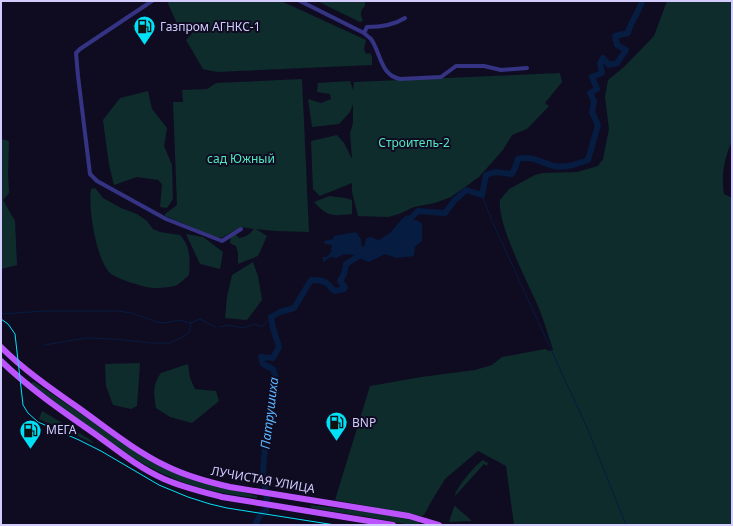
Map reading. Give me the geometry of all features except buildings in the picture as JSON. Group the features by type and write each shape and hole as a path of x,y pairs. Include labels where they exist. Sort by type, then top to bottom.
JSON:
{"main road":[{"name":"ЛУЧИСТАЯ УЛИЦА","path":"1,348 57,393 136,449 166,466 206,481 230,487 409,516 439,525"},
{"name":"ЛУЧИСТАЯ УЛИЦА","path":"1,361 31,388 135,463 158,476 177,484 205,493 393,525"},
{"path":"31,388 29,386 29,382 32,380 57,393"}],"street":[{"path":"152,1 76,53 90,174 97,181 159,215 222,241 241,229"},
{"path":"300,1 364,33 371,39 384,68 395,78 441,77 456,66 484,66 501,70 527,68"},
{"path":"364,33 367,27 377,27 405,18"}],"green space":[{"path":"167,1 281,1 366,40 364,49 366,54 370,53 372,57 372,65 217,72 203,69 186,40 197,28 177,24"},
{"path":"317,1 365,1 365,6 361,13 363,21 360,22"},
{"path":"667,1 732,1 732,141 725,161 723,180 724,194 732,198 732,525 514,525 506,466 478,451 445,479 424,515 421,516 335,500 370,386 421,377 475,370 492,365 502,357 545,349 549,351 553,350 540,311 508,238 500,211 500,200 509,189 535,175 543,173 577,172 598,166 603,159 609,129 605,97 608,80 624,67 654,36"},
{"name":"Строитель-2","path":"560,73 562,82 545,103 549,106 527,129 512,135 503,150 479,177 451,197 435,203 414,207 388,217 358,216 352,192 352,183 320,196 313,189 311,141 337,135 344,143 352,159 350,133 353,123 353,104 350,112 339,124 312,127 308,99 321,103 331,99 330,94 317,92 318,83 350,81 353,90 354,82"},
{"name":"сад Южный","path":"302,79 309,232 256,229 267,236 258,256 238,264 238,253 236,246 230,243 231,236 235,234 239,238 244,237 254,229 241,227 223,237 218,238 165,216 165,214 177,205 173,102 183,102 182,90 207,89 216,83"},
{"path":"148,91 152,109 167,128 164,146 172,165 173,199 167,208 160,207 162,184 158,180 137,177 114,185 109,165 103,120 120,98"},
{"path":"1,139 9,141 9,193 3,200 15,221 17,265 1,269"},
{"path":"95,188 103,198 121,208 137,214 147,221 153,229 160,232 180,235 188,249 189,275 177,285 152,288 119,278 110,273 101,257 94,233 90,197 91,189"},
{"path":"329,196 352,200 352,214 335,215 327,213 314,202"},
{"path":"186,234 203,237 223,252 220,269 200,264"},
{"path":"253,262 258,276 262,300 247,320 225,318 227,297 232,275"},
{"path":"140,363 137,406 131,409 113,405 106,386 105,364"},
{"path":"188,364 190,378 195,389 216,391 219,401 192,423 170,417 156,408 154,393 156,382 161,373"},
{"path":"32,382 138,452 194,480 257,496 257,498 226,494 187,484 138,461 83,423 31,384"},
{"path":"42,411 89,439 95,444 39,419"},
{"path":"483,460 488,463 487,466 484,464 455,496 458,488 466,477"},
{"path":"310,505 393,515 419,521 419,525 410,525 312,508"},
{"path":"455,506 471,520 471,521 449,522"}],"water":[{"path":"407,215 422,224 422,241 415,247 414,256 397,258 385,254 369,262 353,255 345,254 337,258 330,257 323,262 323,257 326,257 332,250 332,245 327,243 325,245 324,241 333,239 334,236 356,232 361,239 362,247 365,245 366,239 370,237 379,240 390,233"}],"waterway":[{"name":"Патрушиха","path":"407,225 410,219 418,211 445,213 454,201 466,190 482,195 486,175 495,172 512,174 518,159 528,158 554,166 571,165 588,160 598,125 592,112 594,101 590,93 597,89 592,77 602,73 600,63 603,58 609,65 617,63 626,50 617,45 615,36 628,33 642,1"},
{"path":"482,195 492,221 588,430 626,525"},
{"name":"Патрушиха","path":"255,525 261,514 266,511 267,498 263,475 264,457 275,376 273,369 263,364 261,357 273,358 279,347 271,317 280,312 294,308 311,280 324,282 335,291 344,289 345,287 340,281 344,274 346,264 364,253"},
{"path":"1,314 44,311 119,311 131,313 157,322 165,323 179,320 191,323"},
{"path":"220,327 228,325 243,328 255,324 262,327 271,317"},
{"path":"44,345 86,338 169,343 189,333 191,323 200,319 215,327"}],"tram line":[{"path":"1,319 8,324 15,334 23,405 28,413 38,422 79,440 159,485 188,497 227,508 335,525"}],"place":[{"name":"Газпром АГНКС-1","path":"144,46"},
{"name":"BNP","path":"336,442"},
{"name":"МЕГА","path":"30,450"}]}
